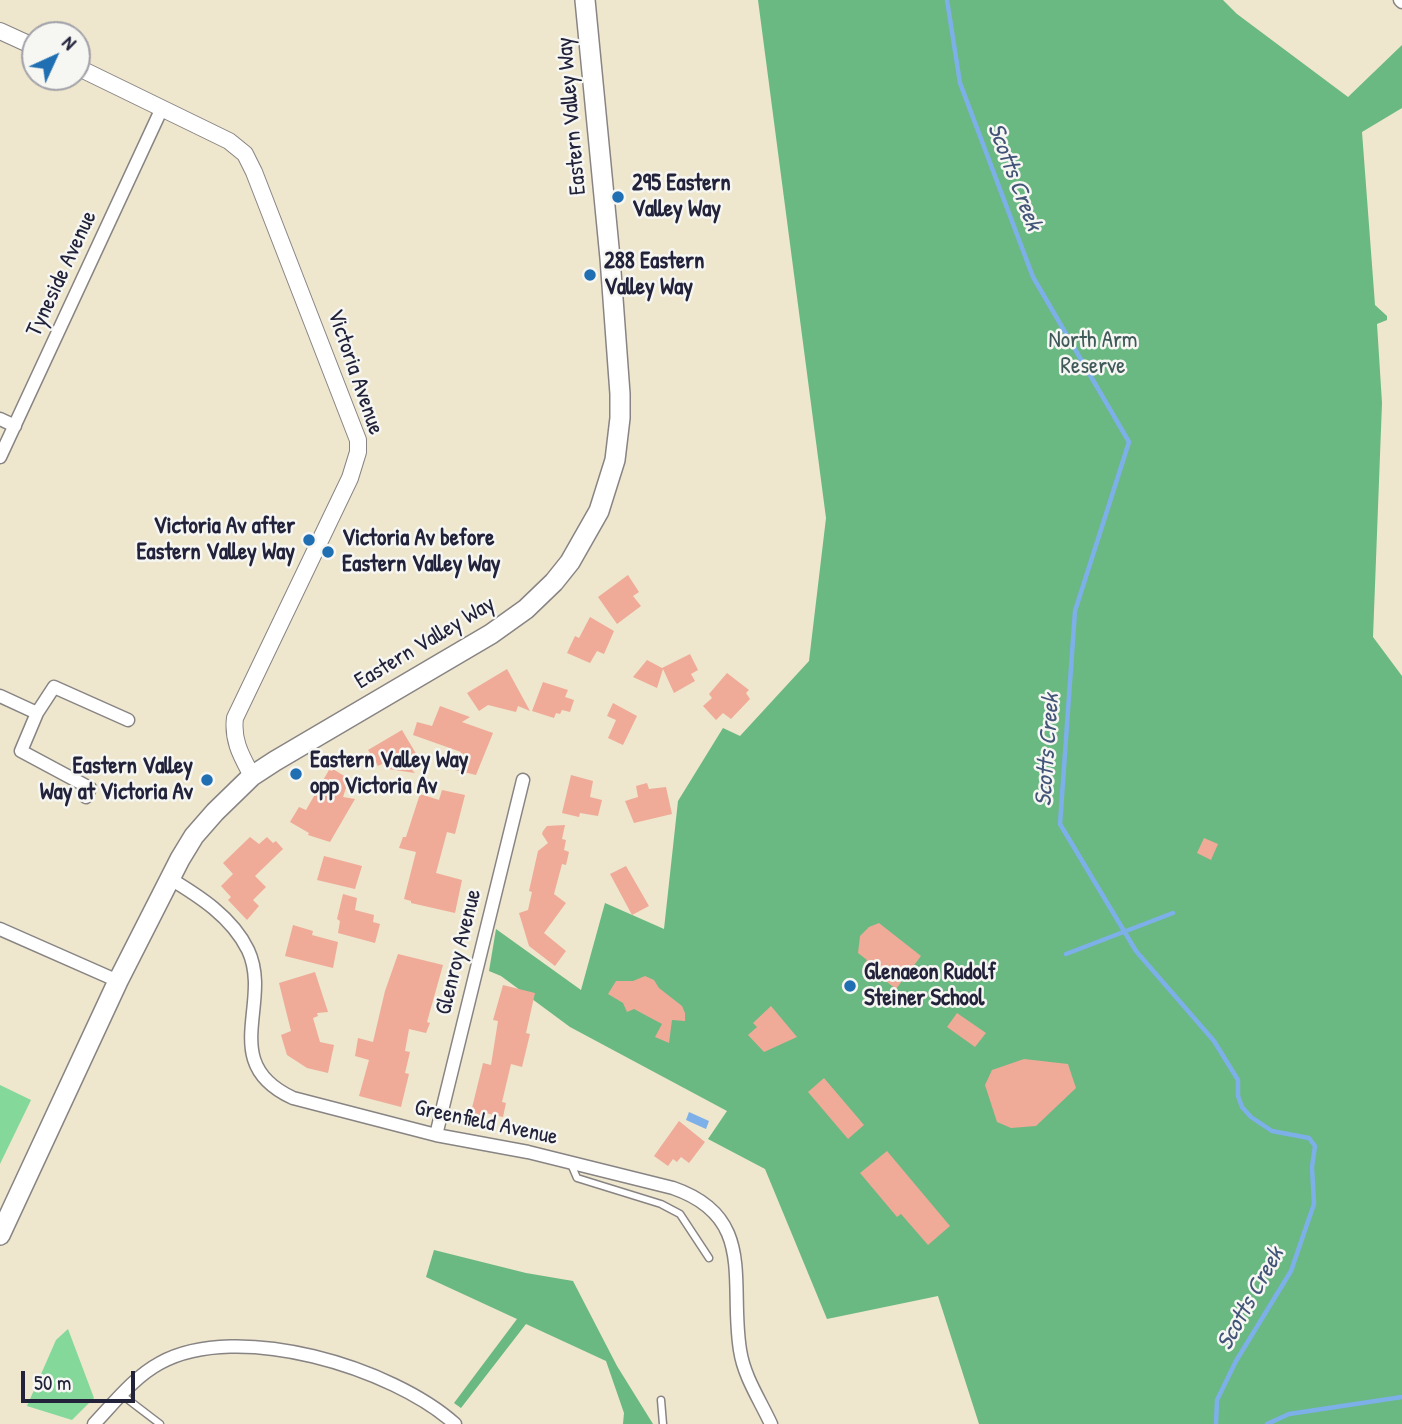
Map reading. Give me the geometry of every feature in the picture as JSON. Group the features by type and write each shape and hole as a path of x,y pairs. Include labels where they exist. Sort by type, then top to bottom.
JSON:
{"main road":[{"name":"Eastern Valley Way","path":"0,1235 118,981 169,878 194,836 252,776 510,622 554,582 582,545 599,512 615,460 620,394 585,0"}],"street":[{"path":"0,31 21,41"},
{"name":"Victoria Avenue","path":"91,74 229,141 245,155 358,440 358,452 350,478 235,719 233,732 252,776"},
{"name":"Tyneside Avenue","path":"0,457 162,108"},
{"path":"0,419 15,425"},
{"path":"86,797 90,788 21,751 37,713 54,687 128,720"},
{"path":"0,696 37,713"},
{"name":"Glenroy Avenue","path":"436,1135 523,780"},
{"name":"Greenfield Avenue","path":"169,878 213,907 242,940 248,951 254,981 251,1043 258,1067 267,1081 279,1092 436,1135 570,1162 673,1188 695,1196 712,1209 726,1227 734,1251 740,1350 746,1376 771,1424"},
{"path":"0,929 118,981"},
{"path":"93,1424 140,1376 162,1362 205,1348 256,1348 299,1353 373,1375 417,1397 455,1424"}],"lane":[{"path":"570,1162 577,1178 661,1204 680,1214 709,1258"},
{"path":"122,1395 160,1424"},
{"path":"661,1400 663,1424"}],"green space":[{"name":"North Arm Reserve","path":"758,0 1223,0 1237,14 1348,97 1402,45 1402,108 1362,132 1375,305 1387,316 1387,320 1377,324 1382,403 1373,637 1402,676 1402,1424 979,1424 938,1296 827,1319 765,1169 708,1139 727,1111 570,1027 501,976 489,971 496,929 581,990 605,903 664,929 678,801 723,728 740,736 809,661 826,518"},
{"path":"0,1085 31,1100 0,1164"},
{"path":"434,1250 526,1273 573,1281 617,1366 653,1424 623,1424 624,1413 606,1361 526,1324 461,1408 454,1403 517,1319 426,1277"},
{"path":"68,1329 94,1398 72,1420 27,1406 56,1340"}],"water":[{"path":"689,1112 709,1121 706,1129 686,1120"}],"building":[{"path":"628,575 639,592 633,596 641,606 617,624 598,597"},
{"path":"590,617 614,631 604,654 597,651 590,663 567,653 575,636 579,638"},
{"path":"690,654 698,670 691,674 695,681 674,693 663,669 657,688 633,677 647,660 662,668"},
{"path":"507,669 530,711 518,706 516,712 488,705 479,711 467,693"},
{"path":"727,673 749,690 746,693 750,699 731,719 723,713 716,720 703,706 712,698 709,694"},
{"path":"543,682 568,690 565,697 574,700 570,712 562,710 560,714 556,713 554,718 532,711"},
{"path":"613,703 637,716 623,745 608,738 616,720 607,716"},
{"path":"440,706 470,717 462,722 493,733 476,775 455,770 461,752 413,735 417,722 432,726"},
{"path":"402,730 418,757 407,765 415,773 388,769 384,763 378,766 368,750"},
{"path":"333,769 349,779 343,797 355,799 330,842 308,835 309,833 290,822 299,807 306,810 329,770"},
{"path":"571,775 593,781 590,797 602,800 598,816 580,813 579,817 562,813"},
{"path":"647,783 649,789 666,787 672,814 634,823 625,801 638,797 636,786"},
{"path":"442,790 465,795 455,834 447,832 436,873 462,880 455,913 404,899 416,852 399,848 403,837 406,837 420,794 439,800"},
{"path":"565,825 562,839 566,840 564,850 569,852 566,865 562,864 554,894 566,903 544,933 566,951 555,966 529,946 519,913 528,910 532,892 529,891 538,851 548,843 543,831 547,826"},
{"path":"250,837 259,844 267,837 273,843 276,841 283,849 255,876 266,887 253,900 259,906 247,920 228,900 231,897 221,886 233,874 223,863"},
{"path":"1204,838 1218,844 1211,860 1197,853"},
{"path":"324,856 362,866 355,889 317,880"},
{"path":"626,866 649,906 632,915 610,874"},
{"path":"343,894 357,898 355,910 374,915 373,922 380,924 375,943 338,933 340,921 337,919"},
{"path":"879,923 921,956 896,989 864,964 867,960 858,953 860,936 869,927"},
{"path":"293,925 313,931 312,935 338,942 333,968 285,956"},
{"path":"398,954 443,965 426,1033 409,1029 405,1051 410,1052 405,1073 409,1074 401,1107 359,1096 369,1060 355,1056 358,1038 373,1042 385,991"},
{"path":"315,972 328,1012 317,1013 318,1016 313,1018 320,1042 334,1045 328,1073 307,1068 287,1055 281,1035 291,1031 279,983"},
{"path":"645,976 654,980 659,988 682,1006 685,1013 685,1021 672,1020 669,1043 655,1037 662,1024 634,1009 627,1012 623,1003 608,994 616,981 633,981"},
{"path":"503,985 535,993 526,1033 530,1034 522,1067 511,1064 502,1102 506,1103 503,1117 485,1113 484,1120 470,1116 483,1063 491,1065 498,1021 493,1020"},
{"path":"771,1006 797,1037 764,1052 748,1035 757,1027 753,1023"},
{"path":"957,1013 986,1033 975,1047 947,1027"},
{"path":"1024,1059 1068,1064 1076,1088 1036,1126 1011,1128 997,1122 985,1085 992,1070"},
{"path":"824,1078 864,1125 848,1139 808,1092"},
{"path":"679,1121 705,1142 689,1163 681,1157 677,1162 673,1159 668,1166 654,1156"},
{"path":"887,1151 950,1226 928,1245 901,1214 897,1217 860,1173"}],"waterway":[{"name":"Scotts Creek","path":"947,0 960,83 1033,277 1129,442 1075,611 1060,824 1136,951 1214,1041 1238,1080 1238,1096 1242,1107 1251,1117 1272,1131 1309,1138 1315,1146 1312,1167 1314,1204 1291,1271 1236,1361 1217,1400 1216,1424"},
{"path":"1066,954 1173,913"},
{"name":"Scotts Creek","path":"1267,1424 1289,1414 1402,1397"}],"place":[{"name":"295 Eastern Valley Way","path":"618,197"},
{"name":"288 Eastern Valley Way","path":"590,275"},
{"name":"Victoria Av after Eastern Valley Way","path":"309,540"},
{"name":"Victoria Av before Eastern Valley Way","path":"328,552"},
{"name":"Eastern Valley Way opp Victoria Av","path":"296,774"},
{"name":"Eastern Valley Way at Victoria Av","path":"207,780"},
{"name":"Glenaeon Rudolf Steiner School","path":"850,986"}]}
